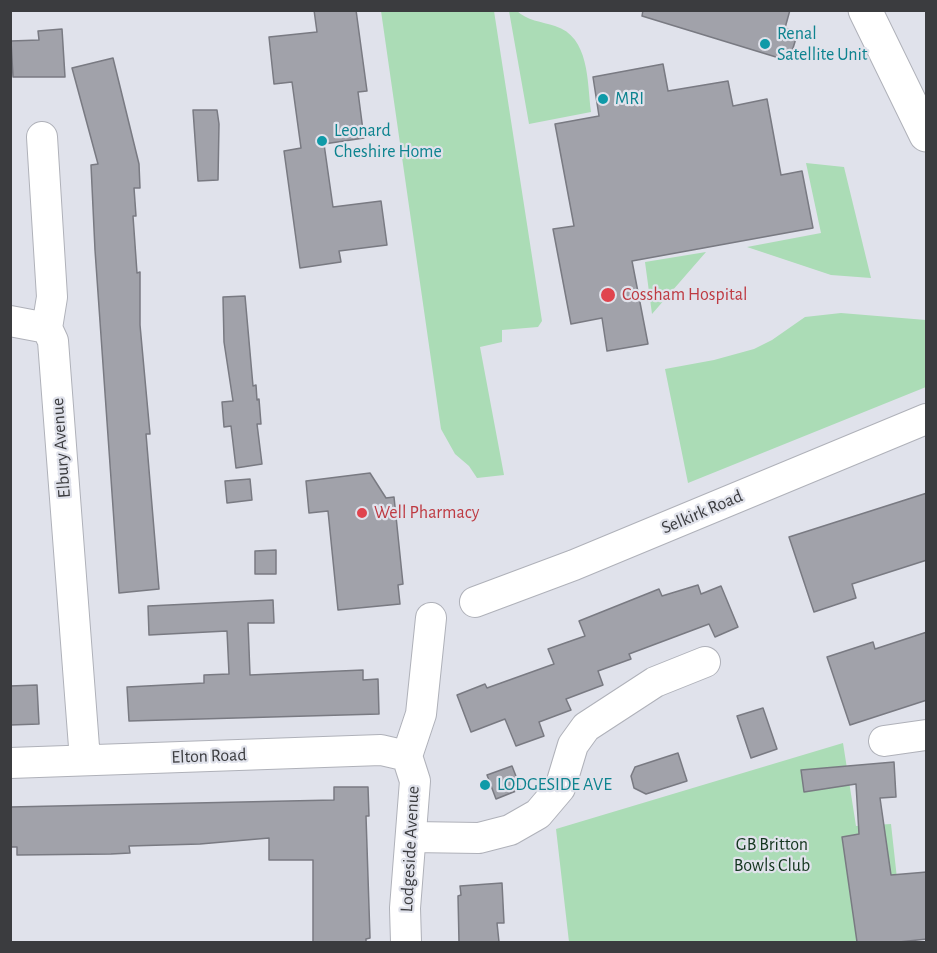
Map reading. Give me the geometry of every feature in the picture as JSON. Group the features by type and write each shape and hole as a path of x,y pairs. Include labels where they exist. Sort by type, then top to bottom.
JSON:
{"main road":[{"path":"865,10 925,126"}],"street":[{"name":"Elbury Avenue","path":"42,137 52,297 47,328 53,341 85,760"},
{"path":"10,321 47,328"},
{"name":"Selkirk Road","path":"475,602 574,565 927,419"},
{"path":"407,756 421,714 431,618"},
{"path":"412,837 479,838 510,830 538,814 560,789 573,745 586,727 655,681 705,662"},
{"path":"884,741 927,735"},
{"name":"Elton Road","path":"10,763 381,750 407,756"},
{"name":"Lodgeside Avenue","path":"406,942 405,908 415,782 407,756"}],"green space":[{"path":"381,11 494,11 542,321 538,327 502,330 502,342 480,347 504,475 477,478 469,466 455,454 441,429"},
{"path":"509,11 517,11 530,19 555,26 575,40 585,62 591,112 529,124"},
{"path":"806,163 844,167 871,278 831,275 747,247 821,233"},
{"path":"706,252 652,314 645,262"},
{"path":"841,313 926,320 926,387 688,483 665,369 714,360 754,349 772,340 805,317"},
{"name":"GB Britton Bowls Club","path":"843,743 856,826 891,824 904,942 569,942 556,829"}],"building":[{"name":"Leonard Cheshire Home","path":"314,10 356,10 367,91 358,92 364,138 324,144 333,207 381,201 387,245 339,251 341,262 300,268 284,151 301,148 292,82 274,84 269,37 317,32"},
{"name":"Renal Satellite Unit","path":"643,10 790,10 785,28 798,32 789,61 642,16"},
{"path":"62,29 65,77 13,77 11,41 39,40 38,31"},
{"path":"113,58 139,164 140,188 134,188 136,216 133,216 137,273 140,272 140,325 150,434 146,434 159,589 119,593 95,250 91,165 98,164 72,68"},
{"name":"Cossham Hospital","path":"663,64 668,91 728,81 733,106 767,99 781,175 802,171 813,228 632,261 648,344 607,351 602,318 571,324 553,229 574,226 555,124 599,116 593,77"},
{"path":"193,110 217,110 218,180 198,181"},
{"path":"245,296 253,386 256,385 257,400 259,399 261,424 257,424 262,464 236,468 231,426 224,427 222,402 233,401 224,342 223,297"},
{"path":"370,473 386,498 394,497 403,584 398,585 400,604 338,610 328,511 309,513 306,481"},
{"path":"250,479 252,500 227,503 225,481"},
{"path":"927,493 927,560 852,584 856,598 814,612 789,537"},
{"path":"276,550 276,574 255,574 255,551"},
{"path":"698,585 701,594 721,586 738,627 715,637 709,624 629,654 631,659 598,671 603,685 566,699 571,710 539,722 544,736 516,746 505,719 471,732 457,695 485,684 487,688 554,664 548,649 585,636 579,621 659,589 662,596"},
{"path":"273,600 274,623 248,623 250,675 363,670 363,680 378,679 379,714 129,721 127,687 204,683 204,675 229,674 227,631 149,635 148,606"},
{"path":"927,632 927,700 850,725 827,657 873,642 875,649"},
{"path":"37,685 39,724 10,725 10,686"},
{"path":"763,708 777,749 751,758 737,716"},
{"path":"678,753 687,781 646,794 634,788 631,776 635,767"},
{"path":"894,762 896,797 880,798 891,875 927,872 927,939 857,942 842,837 859,834 856,784 804,792 801,770"},
{"path":"512,766 521,789 496,799 487,775"},
{"path":"334,787 368,787 369,816 366,816 370,938 366,939 366,942 313,942 313,860 269,860 269,838 200,844 129,846 130,853 111,854 17,855 17,847 10,847 10,807 334,800"},
{"path":"502,883 504,923 497,923 499,942 459,942 458,896 461,895 460,886"}],"place":[{"name":"Renal Satellite Unit","path":"765,44"},
{"name":"MRI","path":"603,99"},
{"name":"Leonard Cheshire Home","path":"322,141"},
{"name":"Cossham Hospital","path":"608,295"},
{"name":"Well Pharmacy","path":"362,513"},
{"name":"LODGESIDE AVE","path":"485,785"}]}
